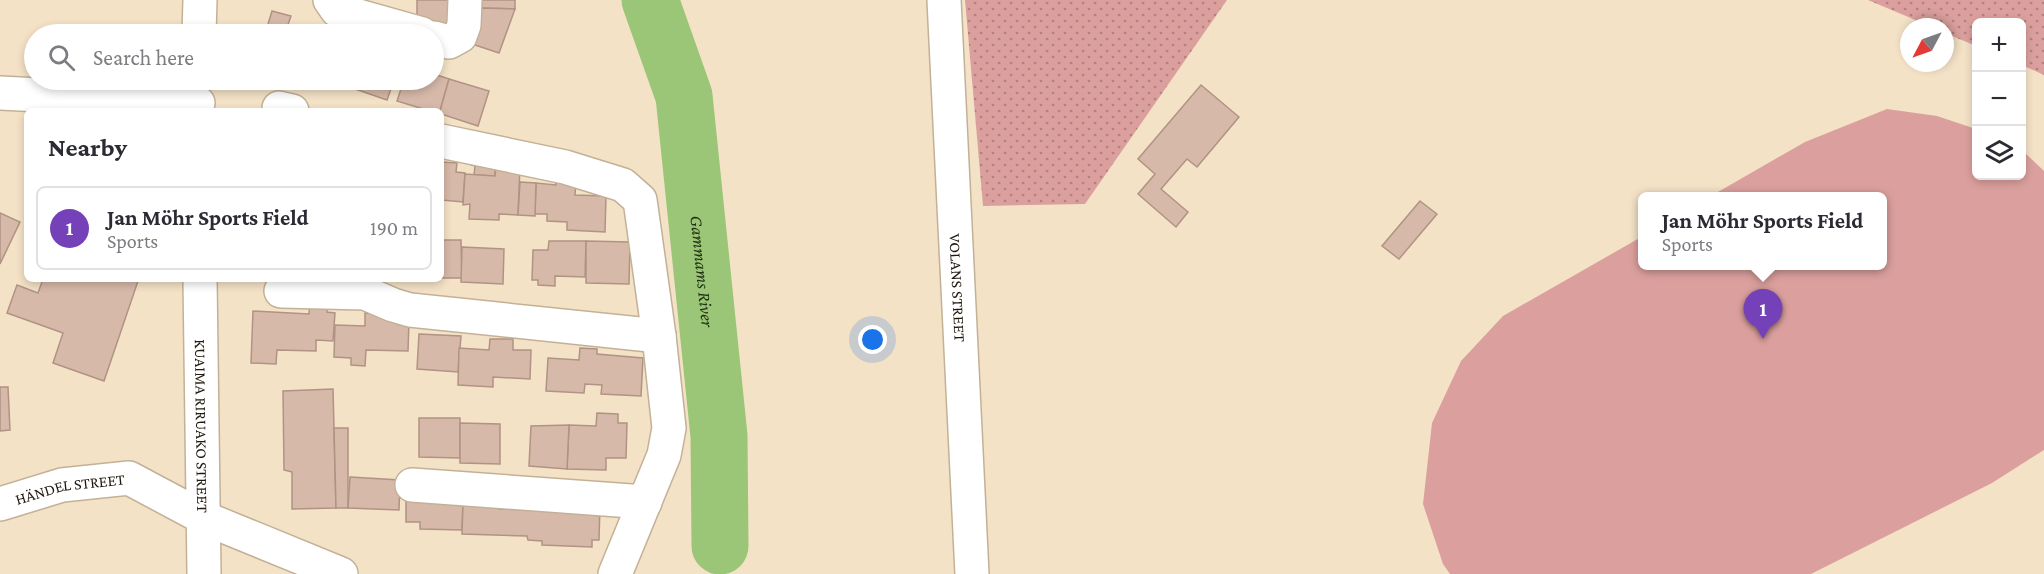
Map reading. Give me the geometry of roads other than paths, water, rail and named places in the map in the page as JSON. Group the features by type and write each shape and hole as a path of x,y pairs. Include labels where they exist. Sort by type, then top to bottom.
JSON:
{"street":[{"path":"199,24 200,0"},
{"path":"330,0 337,10 387,24"},
{"path":"444,41 449,42 460,36 464,25 465,0"},
{"name":"VOLANS STREET","path":"944,0 972,574"},
{"path":"0,93 198,98"},
{"path":"444,142 565,167 623,185 640,200 669,428 664,454 615,574"},
{"name":"KUAIMA RIRUAKO STREET","path":"200,282 204,574"},
{"path":"281,291 365,293 410,310 659,336"},
{"name":"HÄNDEL STREET","path":"0,504 62,485 129,478 204,518 341,574"},
{"path":"412,485 645,502"}],"waterway":[{"name":"Gammams River","path":"650,0 684,96 719,436 720,546"}],"place":[{"name":"Jan Möhr Sports Field","path":"1763,339"}]}
